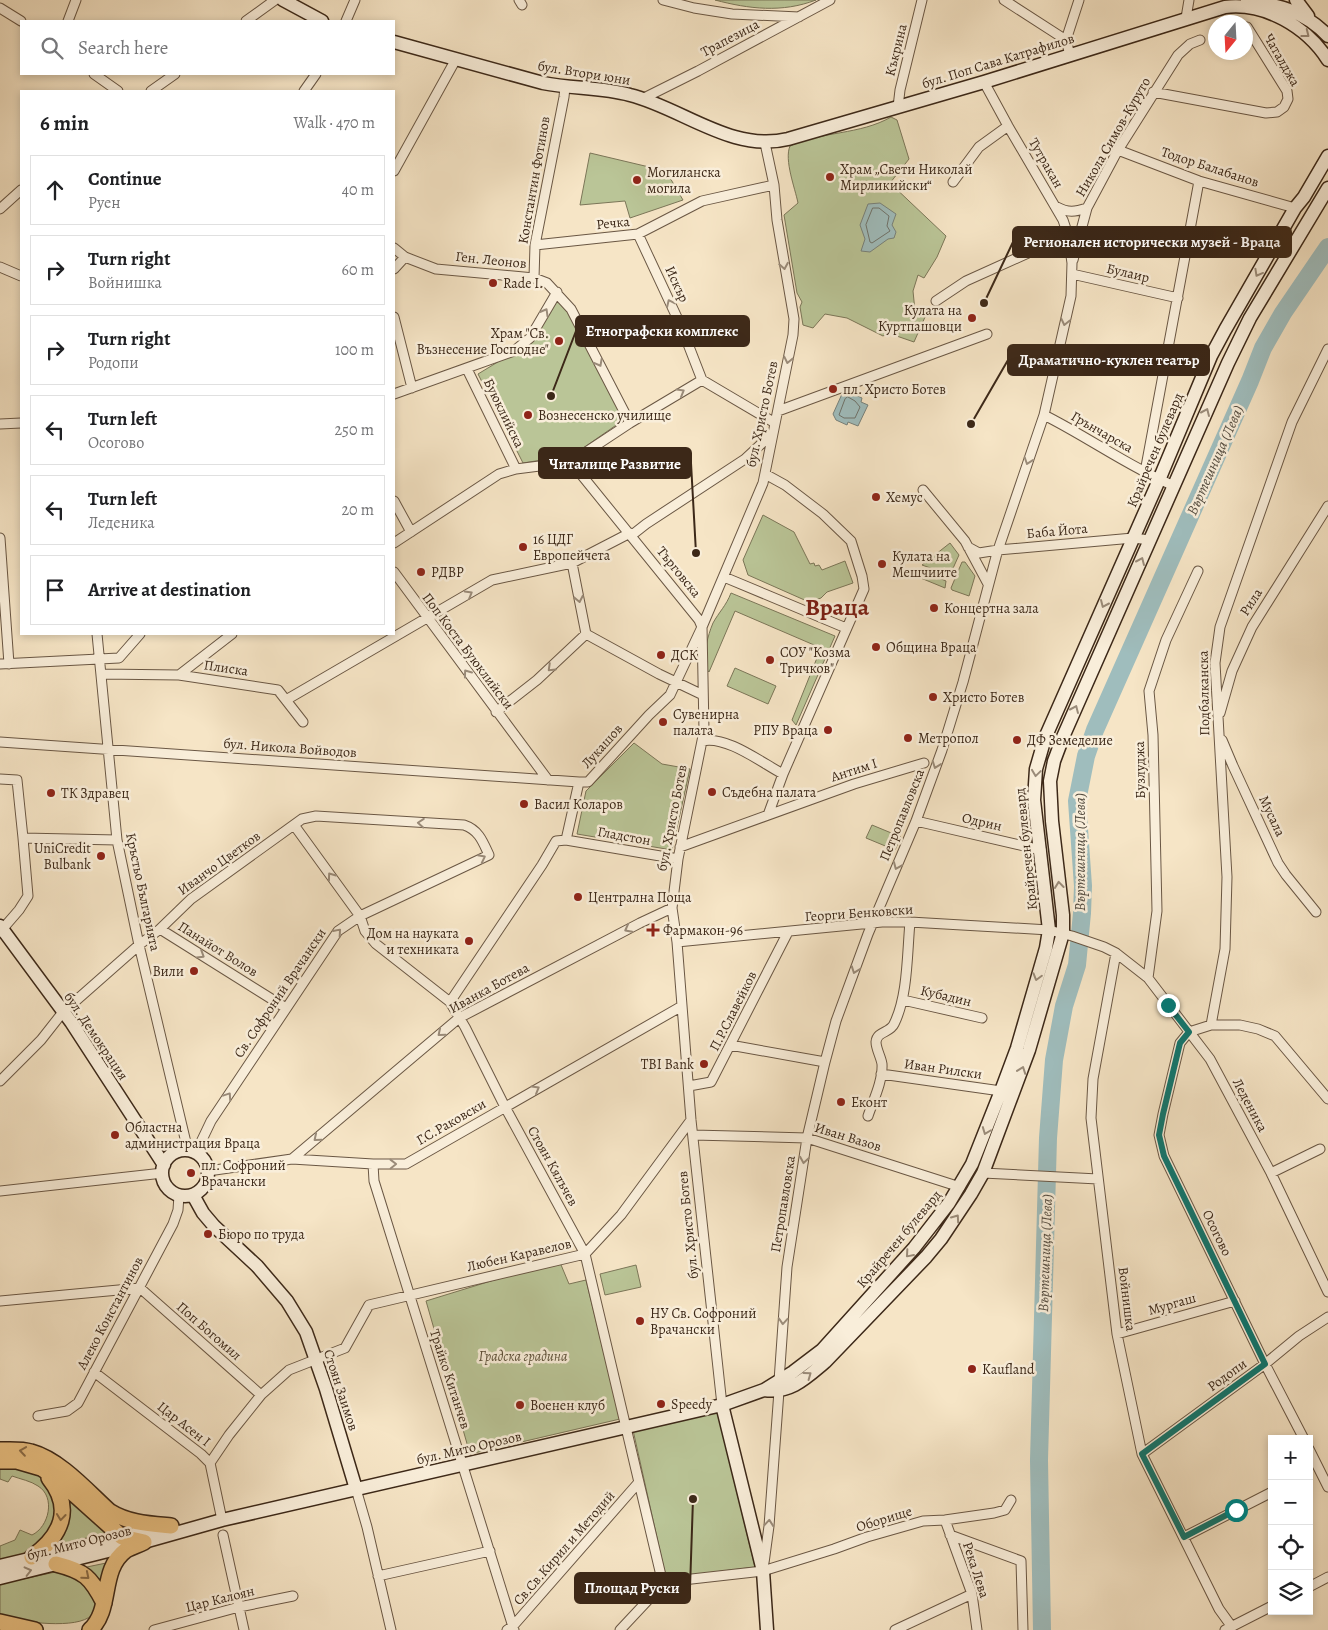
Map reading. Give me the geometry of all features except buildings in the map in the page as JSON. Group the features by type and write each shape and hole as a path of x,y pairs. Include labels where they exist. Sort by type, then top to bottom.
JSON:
{"main road":[{"path":"0,1450 30,1452 49,1459 117,1516 137,1522 171,1526"},
{"path":"0,1461 29,1464 41,1468 55,1477 122,1537 144,1542"},
{"path":"29,1464 44,1473 56,1487 62,1512 56,1535 32,1557"},
{"path":"90,1630 99,1620 110,1573 117,1560 128,1549 144,1542"},
{"path":"56,1564 81,1572 92,1582 104,1603"},
{"path":"0,1622 35,1630"}],"street":[{"path":"68,20 76,0"},
{"path":"247,20 275,0"},
{"path":"283,0 320,20"},
{"path":"346,20 355,0"},
{"path":"663,0 694,8 732,14 799,17"},
{"name":"Трапезица","path":"642,99 830,0"},
{"name":"Къкрина","path":"898,107 900,90 922,0"},
{"path":"1004,0 1066,40"},
{"path":"1070,56 1066,40 1079,0"},
{"path":"1186,18 1189,0"},
{"path":"1296,0 1314,24"},
{"name":"бул. Поп Сава Катрафилов","path":"765,143 788,139 984,82 1218,8 1254,3 1275,6"},
{"path":"1275,6 1298,13 1328,36"},
{"path":"1275,6 1293,25 1314,41 1328,60"},
{"path":"0,8 20,20"},
{"name":"Чаталджа","path":"1153,92 1252,111 1277,112 1284,108 1288,99 1287,90 1253,36"},
{"name":"Никола Симов-Куруто","path":"1072,262 1087,208 1118,150 1178,54 1190,44 1200,40"},
{"name":"бул. Втори юни","path":"395,42 543,83 565,87 609,90 642,99 729,136 765,143"},
{"path":"395,169 456,59"},
{"path":"95,75 117,90"},
{"path":"152,90 174,75"},
{"path":"305,90 315,75"},
{"name":"Тутракан","path":"984,82 1064,220 1072,262"},
{"name":"Константин Фотинов","path":"534,278 535,245 565,87"},
{"path":"953,182 979,147 1008,126"},
{"name":"бул. Христо Ботев","path":"765,143 774,185 777,220 794,319 792,342 763,483 702,627 704,731 680,847 672,908 677,942 691,1120 722,1405 763,1571 767,1630"},
{"name":"Тодор Балабанов","path":"1118,150 1199,181 1295,208"},
{"name":"Крайречен булевард","path":"779,1386 834,1338 928,1232 960,1187 975,1157 1017,1048 1046,948 1049,930 1034,800 1035,774 1045,738 1159,480 1211,356 1295,208 1304,197 1328,156"},
{"path":"1145,472 1199,181"},
{"name":"Речка","path":"535,245 638,234 702,201 774,185"},
{"name":"Крайречен булевард","path":"779,1386 796,1384 825,1362 926,1256 958,1214 983,1173 1029,1050 1067,934 1062,915 1052,821 1050,781 1063,736 1238,341 1328,188"},
{"path":"0,209 20,191"},
{"path":"1055,205 1066,212 1077,212 1087,208"},
{"name":"Искър","path":"638,234 681,326 702,380"},
{"path":"936,301 966,281 1068,235"},
{"name":"Ген. Леонов","path":"395,249 405,257 436,269 534,278 547,283 571,309 630,423"},
{"path":"395,267 405,257"},
{"name":"Петропавловска","path":"763,1571 769,1526 787,1267 807,1138 836,1021 873,924 916,821 964,682 998,550 1044,415 1071,296 1072,262"},
{"path":"0,267 20,276"},
{"name":"Булаир","path":"1072,274 1178,298"},
{"path":"395,394 514,351 530,338 556,292"},
{"path":"395,322 412,388"},
{"path":"778,411 987,334"},
{"name":"Подбалканска","path":"1211,1025 1225,949 1227,877 1215,663 1220,627 1292,422 1328,349"},
{"name":"Буюклийска","path":"467,369 516,469"},
{"path":"395,542 499,474 516,469 571,462 630,423 702,380 775,423"},
{"name":"Грънчарска","path":"1044,415 1159,480 1174,486"},
{"path":"0,424 20,423"},
{"path":"286,700 492,580 572,563 617,539 631,534 745,459 773,434"},
{"name":"Търговска","path":"571,462 631,534 699,620 702,627"},
{"path":"765,474 784,485 823,514 851,541 864,589 783,774 768,815"},
{"path":"923,490 968,547 988,584"},
{"path":"395,503 411,532"},
{"name":"Рила","path":"1218,723 1232,671 1252,627 1328,506"},
{"path":"0,538 4,664 119,658"},
{"name":"Баба Йота","path":"968,547 979,553 1133,538 1150,540"},
{"path":"572,563 586,634"},
{"name":"Бузлуджа","path":"1148,978 1157,911 1153,735 1149,691 1166,640 1198,571"},
{"name":"Поп Коста Буюклийски","path":"395,573 548,780"},
{"path":"724,577 846,628"},
{"name":"Лукашов","path":"566,840 579,782 588,782 649,715 670,695 702,627"},
{"path":"586,634 659,674 703,695"},
{"path":"496,712 538,680 586,634"},
{"name":"Кръстьо Българията","path":"97,635 117,840 139,945 193,1152"},
{"path":"102,674 111,668 139,635"},
{"path":"179,675 231,635"},
{"name":"Плиска","path":"102,674 179,675 278,690 303,722"},
{"name":"Мусала","path":"1218,723 1227,753 1278,863 1316,912"},
{"path":"702,741 710,739 729,744 783,774"},
{"name":"бул. Никола Войводов","path":"0,742 579,782"},
{"name":"Антим I","path":"680,847 854,784 924,762"},
{"path":"0,779 16,780 28,896 19,910 1,929"},
{"name":"Иванчо Цветков","path":"0,1081 41,1040 64,1012 139,945 160,929 191,899 302,820 316,816 464,825 472,828 482,839"},
{"name":"Одрин","path":"916,821 1041,850"},
{"name":"Стоян Кялъчев","path":"294,825 360,916 365,932 376,944 450,1002 585,1254 663,1584"},
{"path":"23,838 117,840"},
{"name":"Св. Софроний Врачански","path":"193,1152 338,931 360,916 489,855 482,839"},
{"path":"450,1002 542,865 556,841 566,840"},
{"name":"Гладстон","path":"566,840 678,859"},
{"name":"Иванка Ботева","path":"292,1159 459,1018 672,908"},
{"path":"868,1116 882,1065 876,1042 880,1034 891,1029 895,1024 903,1000 910,922"},
{"name":"Георги Бенковски","path":"677,942 910,922 1049,930 1104,947"},
{"name":"бул. Демокрация","path":"1,929 64,1012 163,1169"},
{"name":"Панайот Волов","path":"160,929 286,1008"},
{"name":"П.Р.Славейков","path":"689,1086 711,1082 788,932"},
{"name":"Леденика","path":"1104,947 1116,953 1148,978 1210,1058 1271,1173 1328,1292"},
{"name":"Войнишка","path":"1116,953 1093,1079 1091,1118 1117,1334 1142,1454 1228,1628"},
{"name":"Кубадин","path":"903,1000 982,1018"},
{"name":"Г.С.Раковски","path":"208,1171 292,1159 406,1164 682,1006"},
{"path":"1189,1032 1211,1025 1240,1025 1258,1029 1275,1036 1328,1099"},
{"name":"Осогово","path":"1189,1032 1180,1043 1163,1114 1159,1135 1164,1156 1265,1364 1302,1435"},
{"path":"730,1046 825,1062"},
{"name":"Иван Рилски","path":"881,1074 1001,1092"},
{"name":"Любен Каравелов","path":"210,1463 229,1435 261,1395 289,1370 345,1348 369,1305 585,1254 620,1215 691,1120"},
{"name":"Иван Вазов","path":"693,1135 807,1138 960,1187"},
{"path":"1271,1173 1320,1149"},
{"path":"182,1151 193,1152 206,1165 208,1171 206,1183 203,1188 193,1195 179,1195 167,1187 164,1181 163,1169 172,1155 182,1151"},
{"name":"Трайко Китанчев","path":"373,1164 374,1181 490,1551 512,1629"},
{"path":"0,1191 163,1169"},
{"path":"983,1173 1098,1180"},
{"name":"Алеко Константинов","path":"38,1416 67,1412 78,1403 173,1224 178,1210 179,1195"},
{"name":"Стоян Заимов","path":"193,1195 202,1213 257,1266 287,1301 306,1332 356,1489 391,1630"},
{"path":"0,1301 140,1288"},
{"name":"Поп Богомил","path":"140,1288 261,1395"},
{"name":"Мургаш","path":"1117,1334 1235,1301"},
{"name":"Родопи","path":"1142,1454 1265,1364 1299,1336 1328,1317"},
{"name":"Цар Асен I","path":"94,1372 201,1454 210,1463 222,1520"},
{"path":"722,1405 779,1386"},
{"name":"бул. Мито Орозов","path":"0,1578 144,1542 222,1520 722,1405"},
{"path":"1313,1457 1328,1487"},
{"path":"1313,1470 1319,1468"},
{"name":"Св.Св.Кирил и Методий","path":"512,1629 639,1482"},
{"path":"1184,1537 1268,1494"},
{"name":"Оборище","path":"663,1584 665,1582 763,1571 923,1521 944,1520 1005,1510 1011,1500"},
{"name":"бул. Мито Орозов","path":"0,1566 171,1526 222,1520"},
{"name":"Река Лева","path":"944,1520 972,1594 977,1630"},
{"path":"222,1535 244,1630"},
{"path":"950,1535 1021,1561 1023,1630"},
{"path":"378,1576 490,1551"},
{"path":"1313,1584 1328,1577"},
{"path":"620,1630 663,1584"},
{"path":"895,1630 908,1628 972,1594"},
{"name":"Цар Калоян","path":"154,1630 239,1607 293,1596"},
{"path":"1228,1628 1268,1608"}],"green space":[{"path":"715,0 816,0 791,7 766,8 740,6"},
{"path":"891,117 897,120 909,159 890,183 946,236 937,257 924,278 918,275 913,291 915,311 925,317 914,342 888,333 883,336 847,318 825,314 813,328 803,325 800,307 802,302 797,293 784,215 798,203 788,159 790,146 802,141 867,127"},
{"path":"590,153 666,171 683,200 630,218 625,201 580,205"},
{"path":"557,300 566,303 625,419 573,455 523,463 478,374 534,340"},
{"path":"763,515 794,532 810,564 819,565 822,570 845,561 853,583 827,592 821,598 809,602 748,575 743,560"},
{"path":"950,543 959,555 950,575 922,565"},
{"path":"962,562 965,562 975,576 969,596 951,588"},
{"path":"916,570 946,581 945,588 911,574"},
{"path":"731,593 835,636 796,725 792,720 821,648 735,611 709,672 703,665 706,644 711,628"},
{"path":"735,668 776,686 768,704 727,686"},
{"path":"634,743 662,764 690,769 672,850 577,834 586,791"},
{"path":"872,825 901,837 895,850 866,838"},
{"name":"Градска градина","path":"559,1260 569,1284 586,1280 620,1419 470,1454 426,1301"},
{"path":"636,1265 641,1287 605,1295 600,1274"},
{"path":"717,1410 755,1567 666,1578 633,1430"},
{"path":"0,1465 27,1468 41,1476 53,1493 55,1513 49,1531 43,1540 30,1552 21,1556 0,1560 0,1546 15,1540 20,1530 32,1535 43,1526 48,1512 48,1504 44,1491 35,1484 12,1476 8,1482 0,1479"},
{"path":"63,1490 113,1533 53,1547"},
{"path":"111,1562 101,1589 82,1568"},
{"path":"60,1571 87,1582 95,1600 92,1615 85,1620 62,1624 35,1623 0,1617 0,1584"}],"water":[{"path":"880,203 896,214 892,225 896,232 894,238 888,239 870,252 861,251 865,239 860,225 868,204"},
{"path":"849,392 862,398 861,402 868,405 858,426 848,422 847,425 836,420 833,414 842,394"}],"waterway":[{"name":"Въртешница (Лева)","path":"1042,1630 1039,1460 1048,1138 1054,1060 1064,1006 1077,965 1083,886 1077,801 1086,756 1095,730 1263,348 1283,313 1328,247"}],"place":[{"name":"Храм „Свети Николай Мирликийски“","path":"830,177"},
{"name":"Могиланска могила","path":"637,180"},
{"name":"Rade I.","path":"493,283"},
{"name":"Регионален исторически музей - Враца","path":"984,303"},
{"name":"Кулата на Куртпашовци","path":"972,318"},
{"name":"Храм \"Св. Възнесение Господне\"","path":"559,341"},
{"name":"пл. Христо Ботев","path":"833,389"},
{"name":"Етнографски комплекс","path":"551,396"},
{"name":"Вознесенско училище","path":"528,415"},
{"name":"Драматично-куклен театър","path":"971,424"},
{"name":"Хемус","path":"876,497"},
{"name":"16 ЦДГ Европейчета","path":"523,547"},
{"name":"Читалище Развитие","path":"696,553"},
{"name":"Кулата на Мешчиите","path":"882,564"},
{"name":"РДВР","path":"421,572"},
{"name":"Концертна зала","path":"934,608"},
{"name":"Община Враца","path":"876,647"},
{"name":"ДСК","path":"661,655"},
{"name":"СОУ \"Козма Тричков\"","path":"770,660"},
{"name":"Христо Ботев","path":"933,697"},
{"name":"Сувенирна палата","path":"663,722"},
{"name":"РПУ Враца","path":"828,730"},
{"name":"Метропол","path":"908,738"},
{"name":"ДФ Земеделие","path":"1017,740"},
{"name":"Съдебна палата","path":"712,792"},
{"name":"ТК Здравец","path":"51,793"},
{"name":"Васил Коларов","path":"524,804"},
{"name":"UniCredit Bulbank","path":"101,856"},
{"name":"Централна Поща","path":"578,897"},
{"name":"Фармакон-96","path":"653,930"},
{"name":"Дом на науката и техниката","path":"469,941"},
{"name":"Вили","path":"194,971"},
{"name":"TBI Bank","path":"704,1064"},
{"name":"Еконт","path":"841,1102"},
{"name":"Областна администрация Враца","path":"115,1135"},
{"name":"пл. Софроний Врачански","path":"191,1173"},
{"name":"Бюро по труда","path":"208,1234"},
{"name":"НУ Св. Софроний Врачански","path":"640,1321"},
{"name":"Kaufland","path":"972,1369"},
{"name":"Speedy","path":"661,1404"},
{"name":"Военен клуб","path":"520,1405"},
{"name":"Площад Руски","path":"693,1499"}],"district":[{"name":"Враца","path":"837,607"}],"route":[{"path":"1168,1005 1189,1032 1180,1043 1163,1114 1159,1135 1164,1156 1265,1364 1142,1454 1184,1537 1236,1510"}]}
